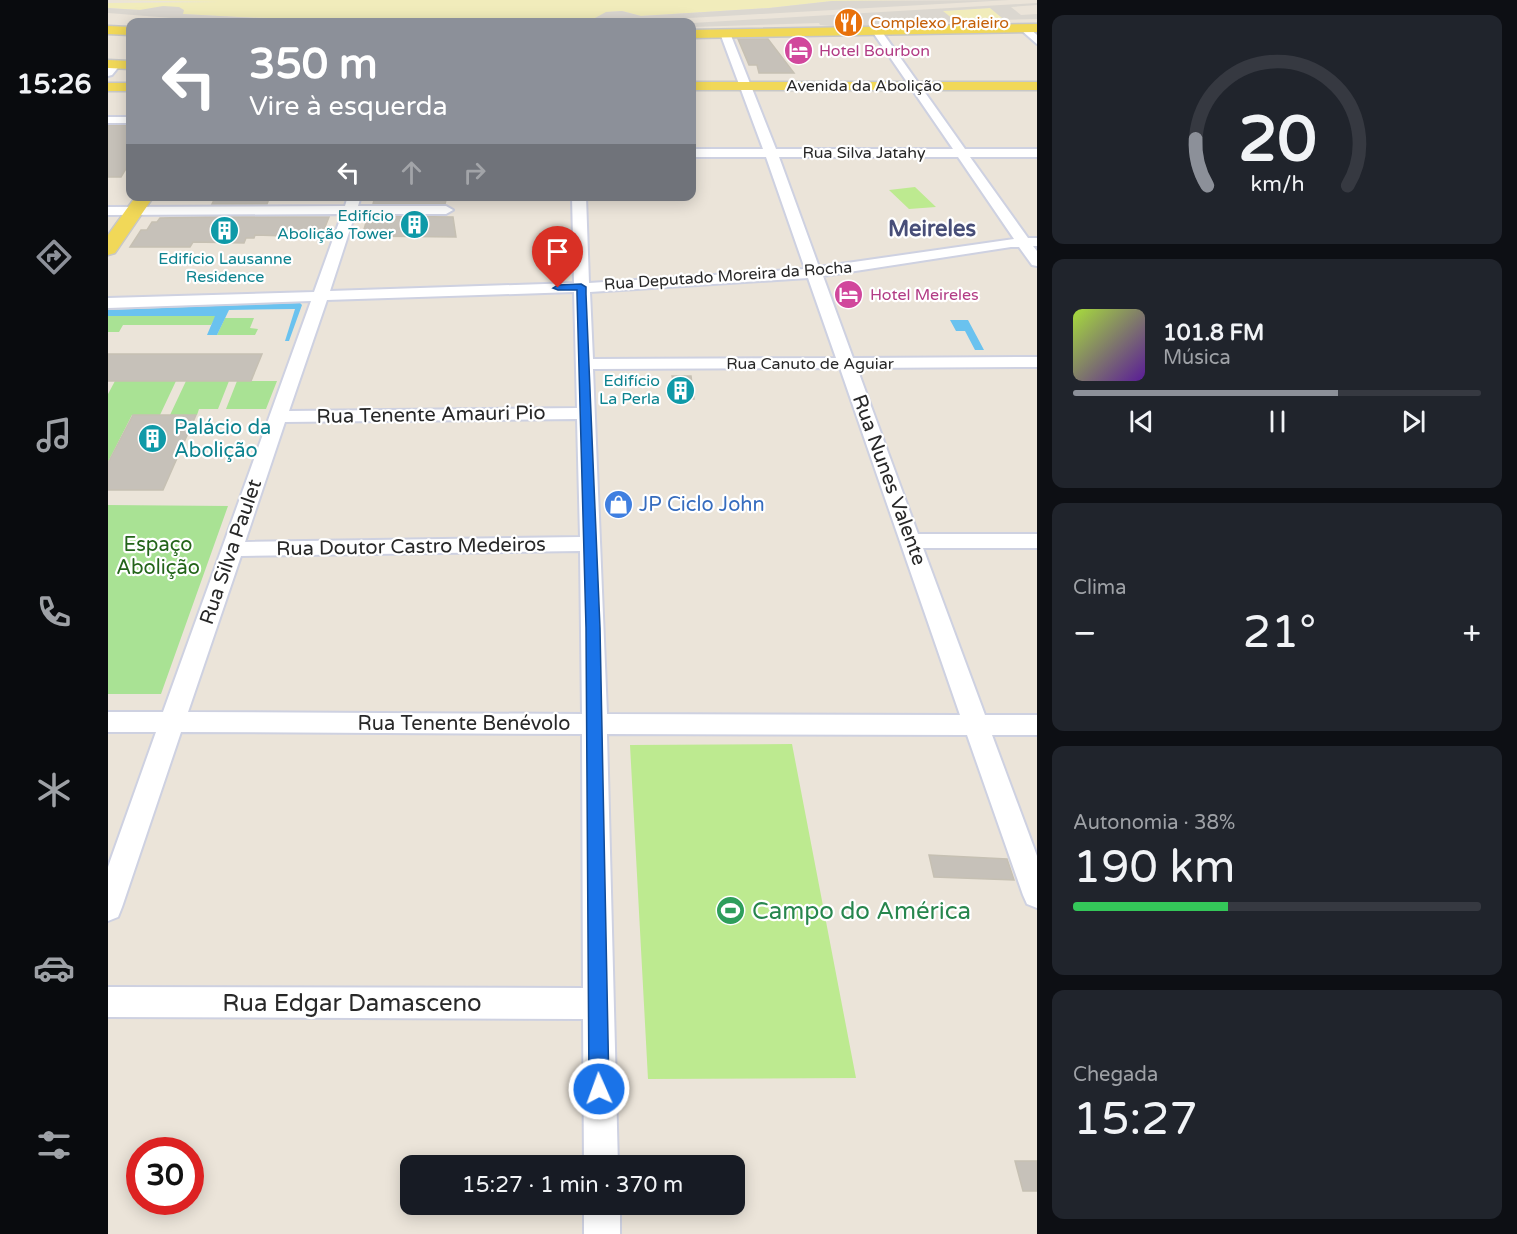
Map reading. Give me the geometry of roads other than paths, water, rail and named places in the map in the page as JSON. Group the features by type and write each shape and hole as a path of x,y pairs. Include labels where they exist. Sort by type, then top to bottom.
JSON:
{"main road":[{"path":"696,34 1030,28"},
{"path":"108,30 126,31"},
{"name":"Avenida da Abolição","path":"696,81 914,83 1037,80"},
{"path":"108,82 126,81"},
{"name":"Avenida da Abolição","path":"696,86 744,83"},
{"name":"Avenida da Abolição","path":"914,83 1037,86"},
{"path":"108,87 126,87"},
{"path":"108,232 129,205"},
{"path":"108,249 129,205"}],"street":[{"path":"1030,28 1037,41"},
{"path":"877,31 962,153 1030,242 1037,262"},
{"name":"Rua Nunes Valente","path":"725,33 771,153 812,273 1037,895"},
{"path":"108,120 126,120"},
{"name":"Rua Silva Jatahy","path":"696,153 1037,153"},
{"path":"579,201 590,544 601,1155"},
{"path":"129,205 352,203 446,210"},
{"name":"Rua Silva Paulet","path":"108,907 352,203"},
{"name":"Rua Deputado Moreira da Rocha","path":"108,303 581,287 812,273 1030,242"},
{"name":"Rua Canuto de Aguiar","path":"584,364 1037,362"},
{"name":"Rua Tenente Amauri Pio","path":"277,417 585,413"},
{"path":"911,542 1037,541"},
{"name":"Rua Doutor Castro Medeiros","path":"232,549 590,544"},
{"name":"Rua Tenente Benévolo","path":"108,722 1037,725"},
{"name":"Rua Edgar Damasceno","path":"108,1002 597,1004"},
{"path":"602,1215 602,1234"}],"water":[{"path":"300,303 302,305 289,341 285,341 295,309 229,310 217,335 207,335 215,316 108,316 108,310"},
{"path":"950,320 968,320 984,350 975,350 965,331 956,331"}],"place":[{"name":"Complexo Praieiro","path":"849,23"},
{"name":"Hotel Bourbon","path":"798,51"},
{"name":"Edifício Abolição Tower","path":"415,225"},
{"name":"Edifício Lausanne Residence","path":"225,231"},
{"name":"Hotel Meireles","path":"849,295"},
{"name":"Edifício La Perla","path":"681,390"},
{"name":"Palácio da Abolição","path":"153,439"},
{"name":"JP Ciclo John","path":"618,505"},
{"name":"Campo do América","path":"731,911"}],"district":[{"name":"Meireles","path":"932,229"}],"park label":[{"name":"Espaço Abolição","path":"158,556"}]}
